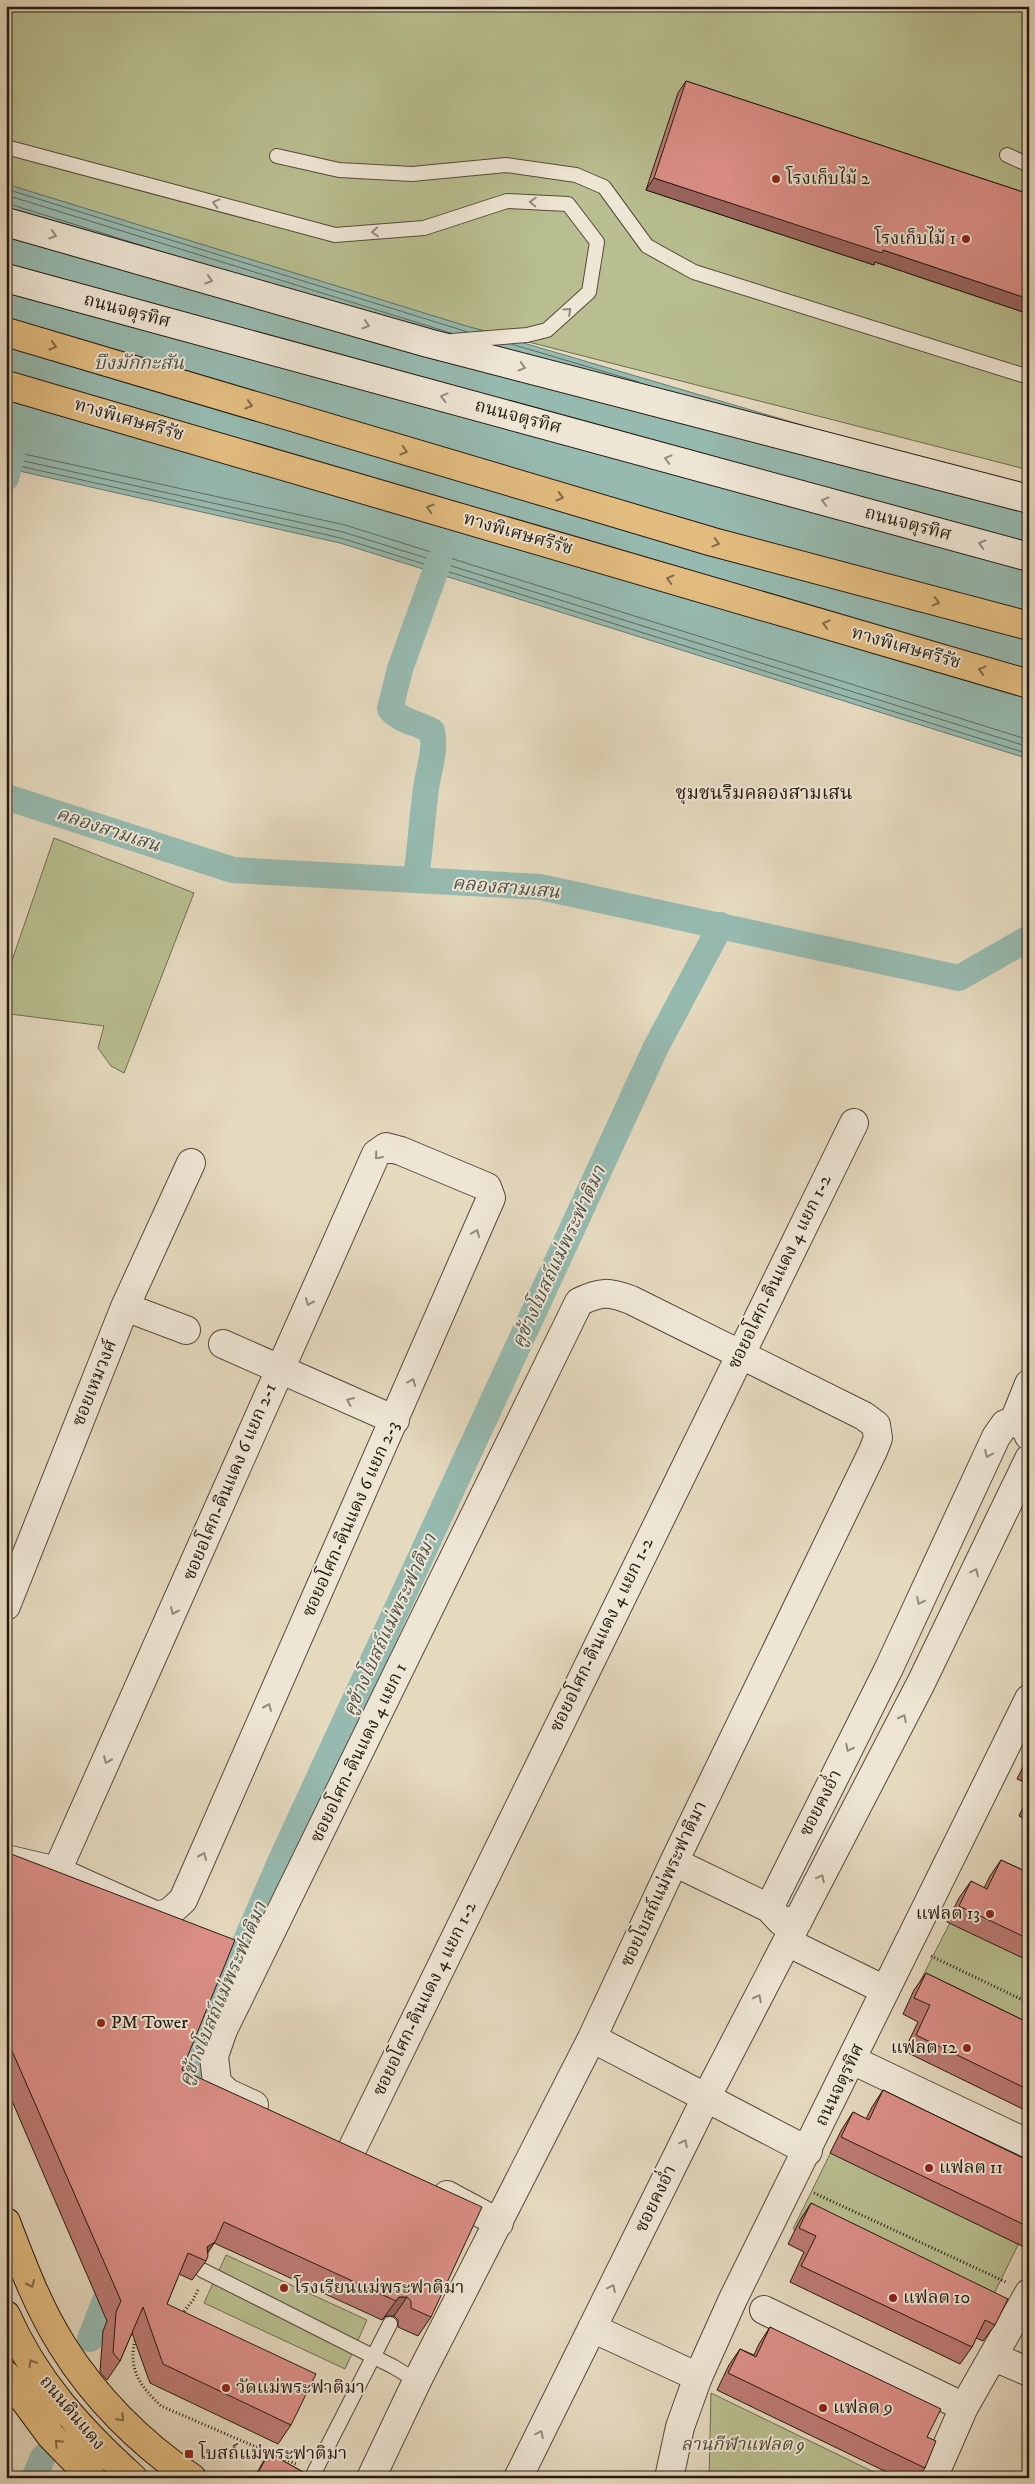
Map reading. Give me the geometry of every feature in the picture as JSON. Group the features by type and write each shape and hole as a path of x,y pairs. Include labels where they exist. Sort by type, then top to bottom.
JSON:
{"main road":[{"path":"6,332 713,542 1029,626"},
{"name":"ทางพิเศษศรีรัช","path":"6,385 1029,684"},
{"path":"6,2222 42,2307 62,2346 111,2409 146,2443 192,2478"},
{"name":"ถนนดินแดง","path":"6,2315 47,2388 90,2438 133,2478"},
{"path":"6,2375 51,2436 92,2478"}],"street":[{"path":"6,222 428,343 1029,499"},
{"name":"ถนนจตุรทิศ","path":"6,278 1029,557"},
{"name":"ซอยอโศก-ดินแดง 4 แยก 1-2","path":"352,2149 854,1123"},
{"name":"ซอยอโศก-ดินแดง 6 แยก 2-1","path":"57,1871 180,1597 278,1369 376,1154 386,1147 401,1150 437,1166"},
{"name":"ซอยเหมวงศ์","path":"6,1606 125,1307 191,1163"},
{"name":"ซอยอโศก-ดินแดง 6 แยก 2-3","path":"57,1871 157,1916 170,1912 183,1900 491,1198 487,1187 437,1166"},
{"name":"ซอยอโศก-ดินแดง 4 แยก 1","path":"281,2117 228,2093 217,2084 214,2056 224,2030 579,1302 596,1294 612,1293 632,1300 739,1356"},
{"path":"125,1307 186,1330"},
{"path":"223,1344 395,1420"},
{"name":"ซอยโบสถ์แม่พระฟาติมา","path":"371,2478 417,2381 592,2038 674,1862 878,1438 876,1425 864,1416 739,1356"},
{"path":"1021,1429 1029,1384"},
{"name":"ซอยคงอ่ำ","path":"769,1908 889,1668 996,1437 1005,1424 1021,1429"},
{"name":"ซอยคงอ่ำ","path":"518,2478 706,2098 921,1683 1029,1459"},
{"path":"889,1668 921,1683"},
{"name":"ถนนจตุรทิศ","path":"670,2478 680,2427 698,2377 733,2299 808,2151 885,1990 1029,1699"},
{"path":"6,1859 57,1871"},
{"path":"674,1862 769,1908 793,1932 885,1990"},
{"path":"592,2038 808,2151"},
{"path":"852,2060 1029,2144"},
{"path":"325,2137 379,2162"},
{"path":"424,2184 449,2201 499,2223"},
{"path":"933,2478 964,2407 994,2357 1020,2289"},
{"path":"764,2310 964,2407"},
{"path":"592,2328 698,2377"},
{"path":"994,2357 1029,2372"}],"lane":[{"path":"6,147 335,235 424,228 507,202 568,204 597,242 589,292 547,330 527,335 428,343"},
{"path":"1008,155 1029,166"},
{"path":"277,156 348,171 412,174 506,165 576,175 604,187 647,246 694,272 1029,377"},
{"path":"204,2272 374,2357 417,2381"},
{"path":"314,2473 390,2324"}],"path":[{"path":"928,1955 1029,2003"},
{"path":"811,2191 1020,2289"},
{"path":"181,2316 193,2300 204,2272"},
{"path":"137,2332 131,2353 134,2371 146,2391 161,2406 314,2473"},
{"path":"307,2380 352,2400"}],"green space":[{"path":"6,6 1029,6 1029,470 466,326 6,184"},
{"path":"54,838 194,893 124,1073 111,1066 98,1048 104,1026 10,1014 6,1024 6,978"},
{"path":"953,1917 1029,1955 1029,2053 913,1995"},
{"path":"834,2146 1022,2237 981,2320 793,2229"},
{"path":"226,2255 367,2320 345,2369 204,2303"},
{"name":"ลานกีฬาแฟลต 9","path":"711,2393 886,2478 709,2478"}],"water":[{"name":"บึงมักกะสัน","path":"6,184 466,326 1029,492 1029,759 340,543 6,468"}],"building":[{"path":"686,81 1029,194 1029,299 883,250 882,253 654,178"},
{"path":"6,1852 235,1940 182,2070 482,2207 431,2317 411,2308 411,2301 407,2297 399,2297 396,2301 224,2222 215,2242 207,2247 208,2256 206,2261 188,2253 167,2304 316,2374 291,2425 163,2364 143,2307 120,2361 113,2353 116,2312 121,2301 6,2037"},
{"path":"1001,1860 1029,1873 1029,1939 959,1906 971,1881 987,1889"},
{"name":"แฟลต 12","path":"926,1973 1029,2023 1029,2090 916,2035 930,2005 914,1998"},
{"name":"แฟลต 11","path":"883,2090 1029,2161 1029,2227 841,2137 853,2112 869,2120"},
{"name":"แฟลต 10","path":"811,2203 1008,2299 995,2325 985,2320 972,2347 801,2266 816,2236 799,2228"},
{"name":"แฟลต 9","path":"770,2327 941,2409 927,2437 936,2441 925,2468 728,2373 740,2349 756,2357"},
{"path":"269,2453 314,2478 259,2478 256,2476"}],"waterway":[{"path":"6,478 14,446"},
{"path":"416,880 426,788 433,753 432,731 404,719 390,709 400,669 439,561"},
{"name":"คลองสามเสน","path":"6,797 233,870 540,887 959,978 1029,938"},
{"name":"คูข้างโบสถ์แม่พระฟาติมา","path":"176,2106 187,2076 281,1860 656,1047 721,925"},
{"name":"คูข้างโบสถ์แม่พระฟาติมา","path":"90,2339 115,2275"},
{"name":"คูข้างโบสถ์แม่พระฟาติมา","path":"34,2478 43,2457"}],"place":[{"name":"โรงเก็บไม้ 2","path":"776,179"},
{"name":"โรงเก็บไม้ 1","path":"966,239"},
{"name":"แฟลต 13","path":"990,1914"},
{"name":"PM Tower","path":"101,2023"},
{"name":"แฟลต 12","path":"967,2048"},
{"name":"แฟลต 11","path":"929,2168"},
{"name":"โรงเรียนแม่พระฟาติมา","path":"284,2288"},
{"name":"แฟลต 10","path":"893,2298"},
{"name":"วัดแม่พระฟาติมา","path":"226,2388"},
{"name":"แฟลต 9","path":"823,2408"},
{"name":"โบสถ์แม่พระฟาติมา","path":"189,2454"}],"district":[{"name":"ชุมชนริมคลองสามเสน","path":"764,793"}]}
